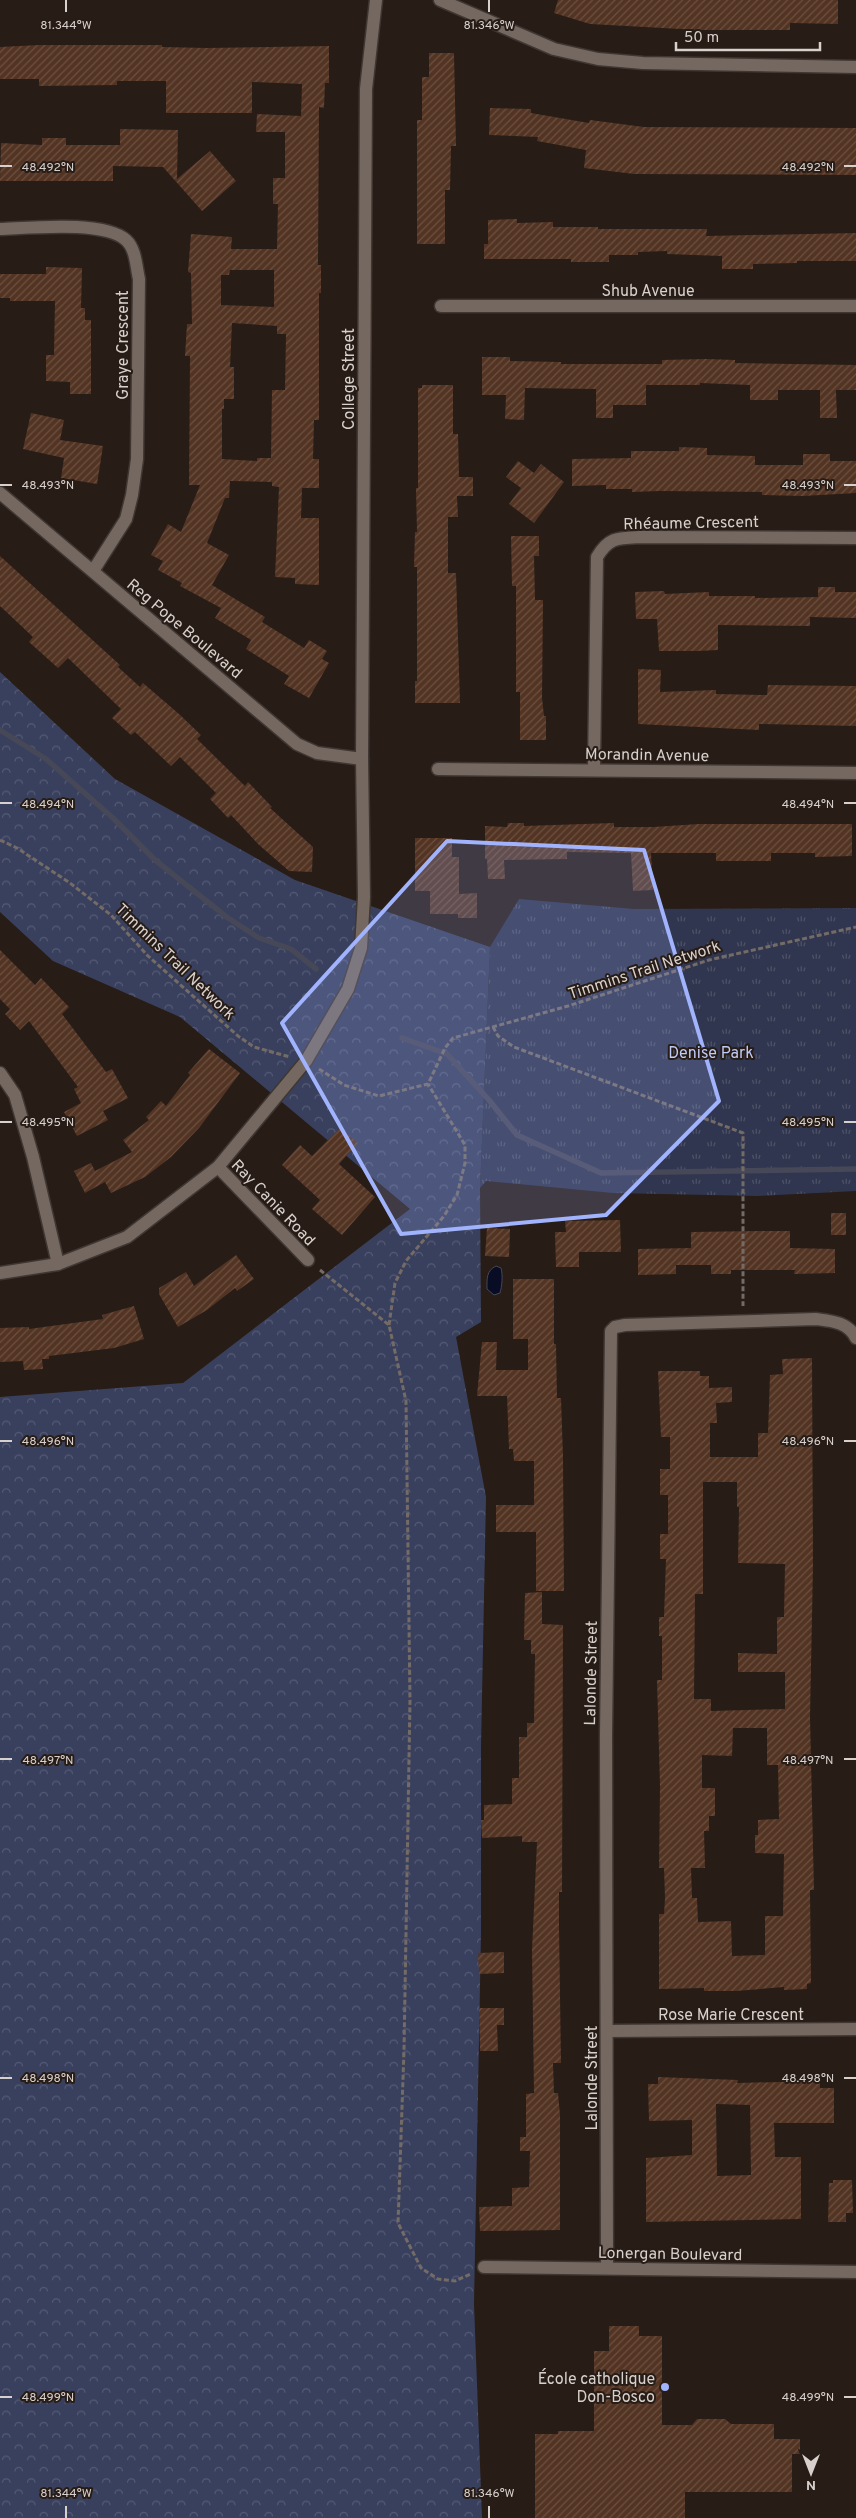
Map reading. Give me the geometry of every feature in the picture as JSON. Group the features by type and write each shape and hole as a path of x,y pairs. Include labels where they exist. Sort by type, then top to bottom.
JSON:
{"street":[{"name":"College Street","path":"0,1274 58,1264 127,1237 218,1167 306,1061 348,989 361,948 364,898 362,759 366,89 376,0"},
{"path":"440,0 554,49 598,59 643,63 856,66"},
{"name":"Graye Crescent","path":"0,229 97,228 119,235 127,240 134,252 139,279 137,459 132,495 126,519 93,570"},
{"name":"Shub Avenue","path":"441,306 856,306"},
{"name":"Reg Pope Boulevard","path":"0,493 297,744 317,753 362,759"},
{"name":"Rhéaume Crescent","path":"594,769 597,557 604,546 614,539 640,537 856,538"},
{"name":"Morandin Avenue","path":"438,769 856,773"},
{"path":"0,1073 15,1095 33,1157 58,1264"},
{"name":"Ray Canie Road","path":"218,1167 308,1260"},
{"name":"Lalonde Street","path":"607,2268 606,1726 611,1331 615,1327 625,1325 816,1319 838,1322 852,1330 856,1338"},
{"name":"Rose Marie Crescent","path":"607,2031 856,2029"},
{"name":"Lonergan Boulevard","path":"484,2267 856,2272"}],"path":[{"name":"Timmins Trail Network","path":"0,840 17,848 70,883 111,915 148,956 238,1036 254,1047 306,1061 344,1085 379,1096 428,1084 445,1048 453,1038 568,1006 709,960 856,927"},
{"path":"493,1027 498,1036 514,1046 743,1133 744,1322"},
{"path":"428,1084 464,1145 464,1163 457,1195 444,1216 406,1261 395,1283 388,1325 406,1401 410,1700 405,2041 398,2222 421,2268 438,2279 455,2281 484,2267"},
{"path":"308,1260 388,1325"}],"highlighted area":[{"path":"447,841 644,850 719,1101 606,1215 401,1234 282,1023"}],"green space":[{"path":"0,672 115,779 295,880 490,947 480,1188 481,1322 456,1337 486,1497 474,2304 482,2518 0,2518 0,1397 183,1383 410,1209 180,1017 53,961 0,912"},
{"name":"Denise Park","path":"519,899 634,909 856,908 856,1191 758,1196 613,1193 486,1181 480,1188 490,947"}],"shaded area":[{"path":"496,1266 501,1268 502,1281 500,1293 494,1295 487,1289 487,1279 490,1270"}],"building":[{"path":"558,0 838,0 838,24 790,23 790,30 699,30 590,24 554,13"},
{"path":"39,45 162,45 162,47 207,48 329,46 329,83 325,83 324,108 319,107 318,265 321,265 321,293 319,293 319,420 314,420 313,459 319,459 319,488 302,488 301,518 319,518 319,585 295,584 295,578 275,577 279,487 272,486 272,482 230,481 229,498 225,498 207,543 229,555 212,585 265,617 262,622 304,648 309,640 327,651 322,659 329,663 309,698 284,684 289,676 246,649 251,640 215,618 221,608 180,586 182,583 158,570 163,561 151,555 168,524 181,532 200,485 189,485 190,356 185,356 187,324 192,324 191,273 188,272 191,234 232,237 231,249 277,249 278,204 273,204 273,178 285,178 285,132 256,132 257,114 301,116 302,84 252,82 252,113 166,113 166,81 117,81 117,85 39,86 39,79 0,79 0,47","holes":["230,270 274,270 274,307 221,305 221,275 229,275","232,323 277,326 277,334 286,334 285,390 272,390 271,458 257,458 257,461 222,459 222,409 224,409 224,399 234,399 234,367 230,367"]},
{"path":"429,53 454,53 456,146 451,146 450,190 445,190 445,244 417,244 417,120 422,120 422,77 429,77"},
{"path":"490,108 531,109 531,113 589,123 590,120 644,127 856,128 856,175 634,174 584,168 586,150 537,141 538,137 489,135"},
{"path":"120,129 178,130 177,179 210,151 236,181 202,211 163,167 113,166 113,181 0,181 1,143 42,145 42,138 66,138 66,145 120,145"},
{"path":"517,219 517,223 553,222 553,227 707,229 706,236 856,233 856,261 797,261 797,263 753,264 753,269 722,269 722,256 667,254 667,251 638,252 638,255 609,255 609,262 571,262 571,259 484,259 484,244 488,244 488,220"},
{"path":"46,267 82,268 81,308 85,308 85,320 91,320 91,394 70,394 70,382 46,381 46,355 54,355 55,301 10,301 10,298 0,298 0,274 46,274"},
{"path":"482,357 510,357 510,361 561,362 561,364 662,364 662,360 706,359 735,360 735,363 856,365 856,390 836,390 837,418 820,418 820,390 778,390 778,400 750,400 750,385 700,383 700,385 646,385 646,405 613,405 613,418 596,418 596,389 525,388 524,420 505,419 506,395 482,395"},
{"path":"422,385 453,385 453,434 458,434 459,477 473,477 473,496 457,496 458,517 448,517 448,573 456,573 460,703 415,703 415,681 417,681 417,567 414,567 415,532 417,532 416,488 418,488 418,388 422,388"},
{"path":"31,413 64,420 60,440 103,446 97,484 61,478 64,458 23,449"},
{"path":"679,447 707,448 707,455 755,456 755,465 803,465 803,454 830,454 830,461 856,461 856,493 803,496 762,495 762,492 632,492 632,489 606,489 606,485 572,486 572,459 631,458 631,451 679,451"},
{"path":"518,461 534,473 541,464 564,482 534,523 509,504 521,488 506,477"},
{"path":"511,536 539,536 539,556 534,556 535,600 543,600 542,698 544,716 546,716 546,740 520,740 520,692 516,692 516,586 512,586"},
{"path":"0,556 120,665 118,667 140,687 143,683 179,714 201,735 197,739 245,786 248,782 272,807 270,808 313,847 312,872 289,871 258,844 231,815 228,818 210,799 216,793 180,757 171,766 135,732 131,735 112,718 121,709 68,658 58,668 29,642 33,637 0,606"},
{"path":"818,587 835,587 835,592 856,592 856,618 810,617 810,626 718,625 718,650 698,651 659,651 657,619 636,619 635,592 664,591 665,594 709,592 709,596 755,596 755,598 818,597"},
{"path":"638,669 661,670 660,692 716,690 716,694 767,695 768,685 856,686 856,726 759,724 759,730 638,724"},
{"path":"508,823 524,823 524,826 614,823 614,827 699,824 852,824 852,856 815,857 815,853 771,853 771,861 716,861 716,853 651,853 653,890 633,891 631,853 567,852 567,859 504,860 505,879 488,879 487,859 485,859 485,826 507,827"},
{"path":"415,838 452,838 452,857 459,857 459,894 477,893 477,918 458,918 458,914 430,914 430,891 415,891"},
{"path":"0,950 35,985 41,978 69,1007 62,1014 106,1072 112,1069 128,1098 103,1111 108,1120 77,1136 64,1112 81,1103 74,1089 78,1087 29,1021 20,1030 5,1014 10,1009 0,999"},
{"path":"209,1049 240,1073 199,1128 171,1157 145,1177 111,1193 105,1182 85,1193 74,1171 91,1163 95,1171 132,1152 123,1140 149,1120 146,1117 161,1101 166,1106 190,1075 188,1073"},
{"path":"340,1128 358,1143 339,1164 375,1197 342,1235 312,1209 320,1200 282,1165 300,1145 312,1156"},
{"path":"831,1213 846,1213 846,1235 831,1235"},
{"path":"620,1220 621,1252 579,1252 579,1267 556,1267 555,1232 566,1232 565,1221"},
{"path":"487,1228 510,1229 509,1257 485,1256"},
{"path":"790,1231 790,1248 835,1249 835,1273 794,1274 795,1270 731,1270 731,1274 711,1274 711,1265 676,1265 676,1274 638,1275 638,1249 691,1248 691,1232"},
{"path":"236,1255 254,1279 237,1291 235,1288 207,1310 178,1327 159,1294 159,1288 186,1272 194,1286"},
{"path":"513,1279 554,1279 554,1344 556,1344 557,1398 561,1398 563,1457 564,1591 536,1591 536,1532 496,1532 496,1505 534,1505 534,1461 514,1461 513,1449 509,1449 507,1396 477,1396 482,1342 497,1342 496,1370 528,1370 528,1339 513,1339"},
{"path":"134,1306 144,1339 114,1348 49,1356 49,1359 42,1359 43,1369 24,1370 23,1361 0,1362 0,1328 29,1327 29,1329 103,1319 102,1315"},
{"path":"812,1358 813,1565 810,1717 814,1890 810,1890 811,1983 807,1984 807,1989 784,1990 784,1987 736,1991 704,1991 704,1988 659,1989 659,1914 664,1914 665,1898 664,1868 659,1868 660,1786 657,1680 662,1680 662,1636 659,1636 659,1617 664,1617 666,1559 660,1559 660,1534 668,1534 668,1495 660,1495 660,1469 670,1469 670,1437 661,1437 658,1371 700,1371 700,1376 709,1376 709,1388 732,1387 732,1402 716,1403 717,1423 710,1423 710,1457 758,1457 758,1433 768,1433 770,1375 783,1374 782,1359","holes":["703,1482 737,1482 737,1507 739,1507 738,1563 785,1564 784,1617 777,1617 777,1654 738,1653 738,1672 785,1672 785,1709 711,1711 711,1699 694,1699 695,1594 703,1594","733,1728 767,1728 767,1765 778,1765 779,1819 758,1820 758,1835 755,1835 755,1853 784,1854 783,1916 765,1916 765,1955 732,1956 731,1921 698,1922 697,1898 692,1898 691,1868 705,1868 704,1831 709,1831 709,1816 715,1816 715,1788 702,1788 702,1755 732,1756"]},
{"path":"542,1592 542,1624 563,1625 562,1892 559,1892 561,2063 553,2063 554,2093 558,2093 560,2115 560,2230 480,2231 479,2207 512,2206 512,2188 529,2187 530,2151 520,2151 520,2137 526,2137 526,2094 534,2093 532,1950 537,1842 522,1842 522,1836 482,1838 481,1820 484,1820 484,1805 512,1804 512,1778 519,1778 519,1737 527,1737 527,1723 534,1723 535,1654 531,1654 531,1640 524,1640 525,1593"},
{"path":"504,1952 504,1973 479,1974 478,1953"},
{"path":"479,2008 504,2008 504,2025 497,2025 498,2051 480,2051"},
{"path":"658,2077 738,2080 737,2083 820,2081 820,2088 834,2088 834,2123 774,2123 775,2157 801,2157 801,2219 646,2222 646,2158 692,2155 692,2120 649,2121 648,2084 658,2084","holes":["716,2104 750,2105 751,2175 717,2176"]},
{"path":"833,2180 852,2180 853,2213 846,2213 846,2222 828,2222 829,2183 833,2183"},
{"path":"609,2326 639,2326 639,2336 662,2336 662,2425 692,2425 697,2419 725,2419 731,2424 774,2424 774,2439 800,2439 800,2454 792,2454 792,2492 685,2492 685,2518 535,2518 535,2434 558,2434 558,2431 594,2431 594,2351 609,2351"}],"waterway":[{"path":"0,730 46,759 113,818 155,860 228,918 259,938 291,949 316,969"},
{"path":"402,1038 447,1054 489,1100 517,1135 601,1173 856,1169"}],"place":[{"name":"École catholique Don-Bosco","path":"665,2387"}]}
